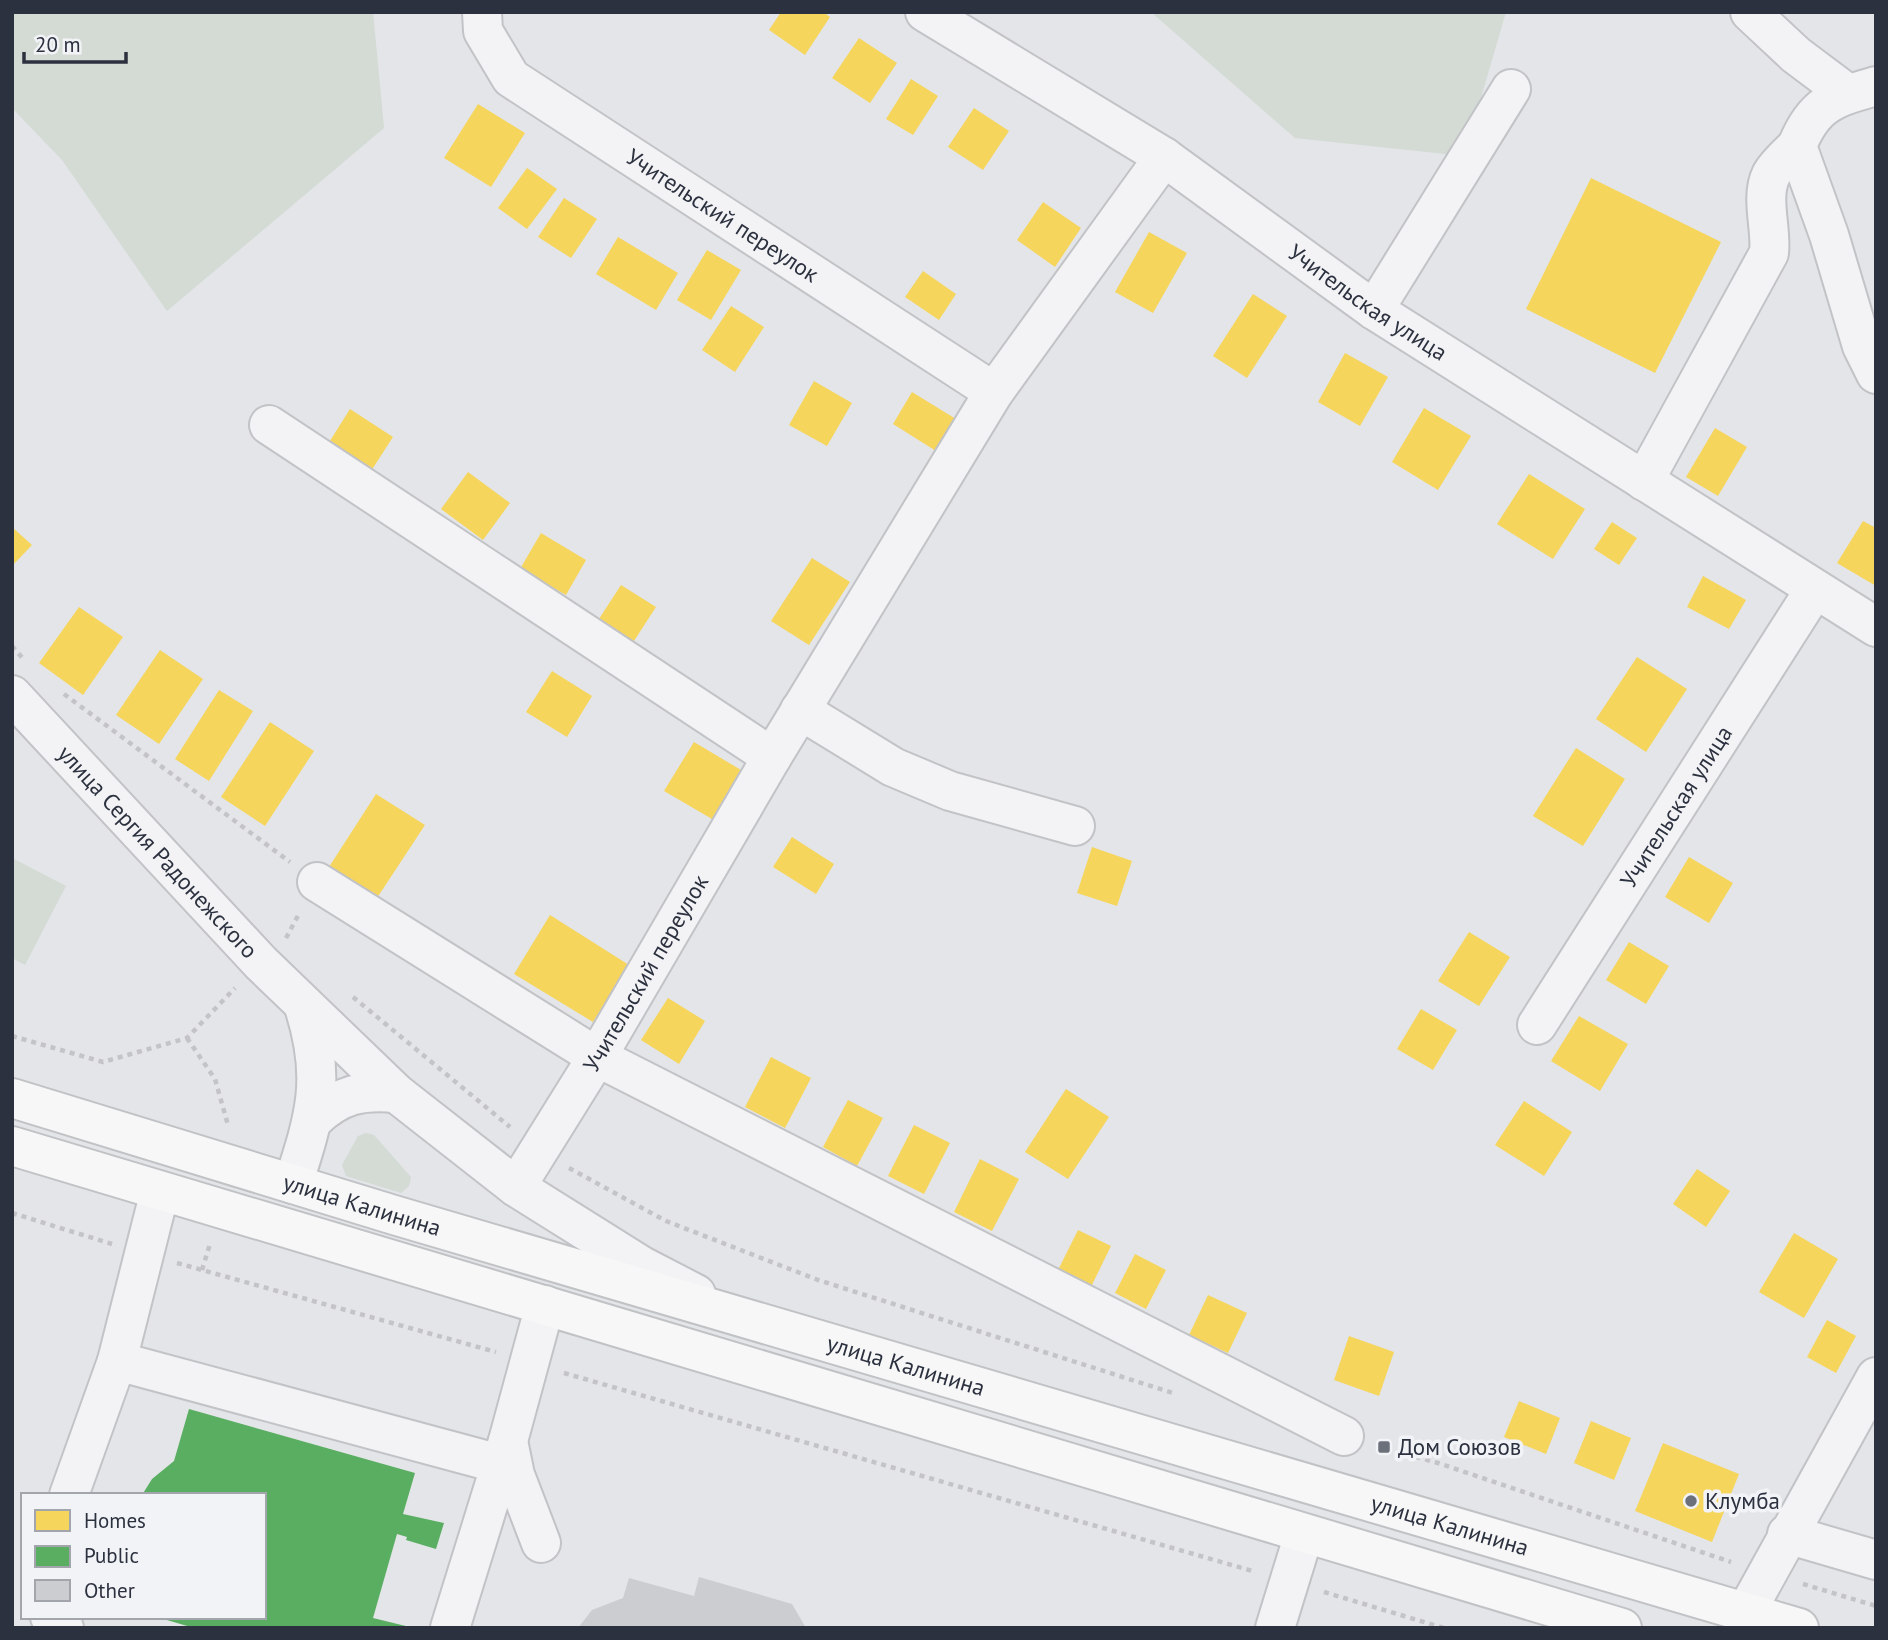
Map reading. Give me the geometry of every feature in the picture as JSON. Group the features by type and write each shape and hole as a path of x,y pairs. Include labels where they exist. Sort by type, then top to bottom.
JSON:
{"main road":[{"name":"улица Калинина","path":"12,1098 293,1184 1799,1628"},
{"name":"улица Калинина","path":"12,1146 1622,1628"},
{"path":"282,1227 293,1184"}],"street":[{"name":"Учительский переулок","path":"482,12 483,31 511,78 994,392"},
{"name":"Учительская улица","path":"925,12 1164,157 1374,310 1876,627"},
{"path":"1750,12 1796,55 1862,90"},
{"path":"1374,310 1511,89"},
{"path":"1644,481 1769,253 1772,235 1766,194 1771,174 1797,146 1806,123 1821,106 1862,90"},
{"path":"1797,146 1829,234 1862,346 1876,373"},
{"name":"Учительский переулок","path":"516,1187 597,1057 800,710 994,392 1164,157"},
{"path":"269,425 772,757"},
{"name":"Учительская улица","path":"1537,1025 1815,589"},
{"name":"улица Сергия Радонежского","path":"20,680 304,1007 396,1093 516,1187 642,1265 729,1312"},
{"path":"800,710 892,767 950,791 1075,826"},
{"path":"317,883 597,1057 1344,1436"},
{"name":"улица Сергия Радонежского","path":"293,1184 314,1119 314,1039 304,1007"},
{"path":"314,1119 329,1104 348,1094 370,1091 396,1093"},
{"path":"70,1493 117,1361 160,1191"},
{"path":"450,1628 504,1453 545,1305"},
{"path":"117,1361 504,1453 516,1475 541,1543"},
{"path":"1746,1612 1787,1534 1875,1381"},
{"path":"1275,1628 1304,1534"},
{"path":"1787,1534 1876,1560"}],"path":[{"path":"12,646 20,680"},
{"path":"58,689 317,883 285,940 295,949"},
{"path":"12,1036 103,1062 187,1038 240,982"},
{"path":"348,993 519,1134"},
{"path":"187,1038 215,1079 231,1138"},
{"path":"12,1213 115,1245"},
{"path":"213,1233 202,1270 506,1356"},
{"path":"563,1372 1258,1572"},
{"path":"1802,1584 1876,1606"},
{"path":"1314,1588 1444,1628"}],"shaded area":[{"path":"12,12 373,12 384,128 167,311 62,160 12,108"},
{"path":"1151,12 1506,12 1464,156 1295,138"},
{"path":"14,859 66,886 25,965 12,958"},
{"path":"366,1133 374,1135 411,1177 409,1186 401,1193 346,1176 342,1165 358,1136"}],"building: Homes":[{"path":"781,12 823,12 830,17 805,55 769,30"},
{"path":"859,38 897,63 870,103 832,78"},
{"path":"911,79 938,96 913,135 886,119"},
{"path":"478,104 525,133 491,187 444,158"},
{"path":"974,108 1009,131 983,170 948,147"},
{"path":"527,168 557,189 527,229 498,208"},
{"path":"1591,178 1721,242 1655,373 1526,309"},
{"path":"564,198 597,219 571,258 538,237"},
{"path":"1043,202 1081,228 1055,267 1017,240"},
{"path":"1149,232 1187,253 1153,313 1115,292"},
{"path":"618,237 678,273 656,310 596,274"},
{"path":"707,250 741,270 711,320 677,300"},
{"path":"923,271 956,294 939,320 905,297"},
{"path":"1253,294 1287,316 1247,378 1213,356"},
{"path":"731,306 764,327 735,372 702,350"},
{"path":"1345,353 1388,377 1360,426 1318,402"},
{"path":"814,381 852,403 827,446 789,425"},
{"path":"912,392 956,419 936,451 893,424"},
{"path":"1424,408 1471,436 1438,490 1392,462"},
{"path":"350,409 393,437 371,471 328,444"},
{"path":"1715,428 1747,447 1718,496 1686,477"},
{"path":"468,472 510,503 483,540 441,509"},
{"path":"1529,474 1585,509 1553,559 1497,524"},
{"path":"1863,521 1876,528 1876,586 1837,563"},
{"path":"1612,522 1637,538 1619,565 1594,549"},
{"path":"12,527 32,545 12,566"},
{"path":"541,533 586,560 566,595 520,569"},
{"path":"812,558 850,582 809,645 771,621"},
{"path":"1703,576 1746,600 1729,629 1687,607"},
{"path":"621,585 656,607 632,644 597,622"},
{"path":"79,607 123,637 83,695 39,663"},
{"path":"160,650 203,679 159,744 116,715"},
{"path":"1637,657 1687,689 1646,752 1596,719"},
{"path":"552,671 592,696 567,737 526,712"},
{"path":"219,690 253,711 209,781 175,759"},
{"path":"270,722 314,751 265,826 221,797"},
{"path":"694,742 741,770 712,819 664,791"},
{"path":"1576,748 1625,779 1583,846 1533,816"},
{"path":"376,794 425,825 377,898 329,867"},
{"path":"792,837 834,864 816,894 773,867"},
{"path":"1092,847 1132,861 1117,906 1077,893"},
{"path":"1689,857 1733,883 1709,923 1665,897"},
{"path":"550,915 629,965 593,1022 514,974"},
{"path":"1469,932 1510,957 1479,1006 1438,981"},
{"path":"1629,942 1669,966 1646,1004 1606,980"},
{"path":"668,998 705,1021 679,1064 641,1040"},
{"path":"1421,1009 1457,1030 1433,1070 1397,1049"},
{"path":"1579,1016 1628,1044 1600,1091 1551,1061"},
{"path":"771,1057 811,1078 785,1128 745,1107"},
{"path":"1066,1089 1109,1117 1068,1179 1025,1152"},
{"path":"848,1100 883,1118 857,1166 823,1147"},
{"path":"1524,1101 1572,1132 1544,1176 1495,1145"},
{"path":"914,1125 950,1143 924,1194 888,1176"},
{"path":"980,1159 1019,1179 992,1231 954,1212"},
{"path":"1697,1169 1730,1191 1706,1227 1673,1204"},
{"path":"1078,1230 1111,1246 1089,1291 1056,1274"},
{"path":"1794,1233 1838,1259 1804,1318 1759,1292"},
{"path":"1135,1254 1166,1270 1146,1309 1115,1293"},
{"path":"1208,1295 1247,1313 1228,1353 1189,1335"},
{"path":"1827,1320 1856,1336 1836,1373 1807,1357"},
{"path":"1349,1336 1394,1352 1379,1396 1334,1380"},
{"path":"1519,1401 1560,1418 1546,1454 1504,1437"},
{"path":"1591,1421 1631,1438 1614,1480 1574,1463"},
{"path":"1663,1443 1739,1474 1712,1542 1635,1511"}],"building: Public":[{"path":"189,1409 415,1473 403,1514 444,1523 436,1549 406,1540 407,1537 397,1534 373,1618 414,1628 194,1628 163,1619 266,1619 266,1493 143,1493 152,1479 174,1461"}],"building: Other":[{"path":"699,1577 792,1604 806,1628 578,1628 592,1610 623,1598 629,1578 694,1596"}],"place":[{"name":"Дом Союзов","path":"1384,1447"},
{"name":"Клумба","path":"1691,1501"}]}
